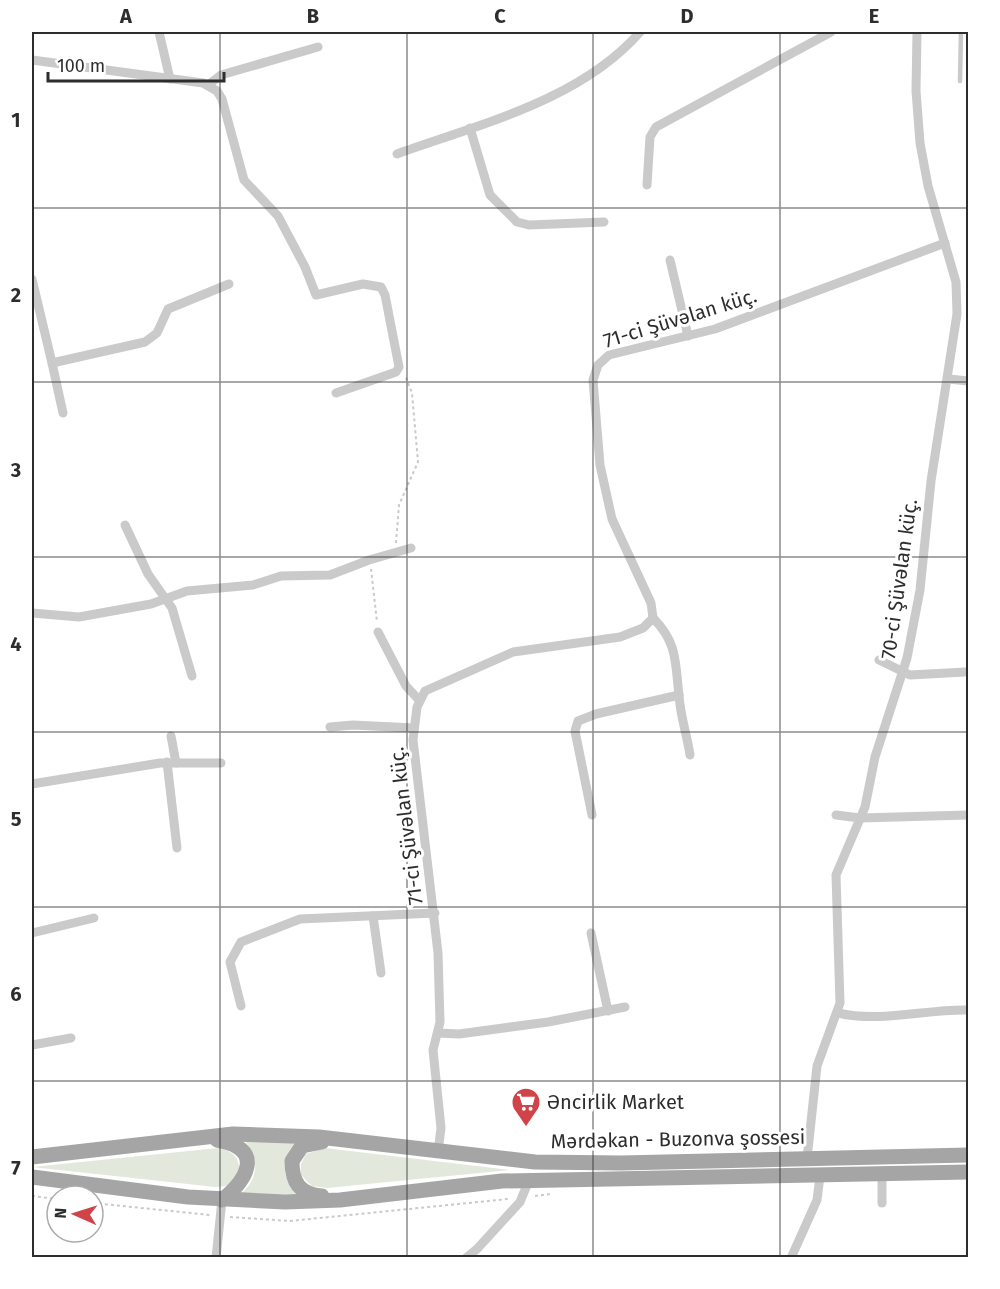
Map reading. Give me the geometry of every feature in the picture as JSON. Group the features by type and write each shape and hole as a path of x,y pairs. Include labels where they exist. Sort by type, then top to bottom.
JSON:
{"main road":[{"name":"Mərdəkan - Buzonva şossesi","path":"32,1157 191,1137 279,1134 370,1142 535,1162 969,1155"},
{"path":"191,1137 235,1143 246,1156 248,1168 244,1179 222,1200"},
{"path":"367,1197 314,1195 303,1191 294,1183 292,1161 302,1146 314,1142 370,1142"},
{"path":"32,1177 222,1200 318,1202 470,1184 529,1180 969,1172"}],"street":[{"path":"159,32 170,80"},
{"path":"398,154 571,88 614,58 640,32"},
{"path":"647,185 650,137 656,127 831,32"},
{"name":"70-ci Şüvəlan küç.","path":"807,1159 817,1066 821,1048 838,1013 842,989 835,884 841,859 860,818 888,714 903,672 920,590 931,482 949,379 958,300 956,282 928,186 920,143 916,91 917,32"},
{"path":"208,85 221,75 318,47"},
{"path":"32,60 208,85 222,99 244,180 278,216 305,267 316,295 363,284 381,287 385,295 399,368 396,372 336,393"},
{"path":"470,128 490,195 517,222 529,225 604,222"},
{"name":"71-ci Şüvəlan küç.","path":"690,755 678,695 679,673 670,640 653,618 651,603 619,537 605,492 597,436 593,380 598,365 609,355 688,336 743,319 945,243"},
{"path":"670,260 688,336"},
{"path":"32,279 63,412"},
{"path":"52,363 153,338 168,309 229,284"},
{"path":"949,379 969,381"},
{"path":"125,525 148,574 177,622 192,676"},
{"path":"32,613 79,617 165,599 187,591 254,585 272,577 330,575 369,560 411,549"},
{"path":"378,632 406,686 419,700 432,688 513,652 620,638 643,628 653,618"},
{"path":"879,660 903,672 919,675 965,672"},
{"path":"592,815 575,731 578,721 609,710 678,695"},
{"name":"71-ci Şüvəlan küç.","path":"419,700 414,728 414,759 435,913 438,953 438,1033 433,1050 441,1128 438,1152"},
{"path":"330,727 353,725 414,728"},
{"path":"171,736 177,848"},
{"path":"32,784 171,762 222,763"},
{"path":"836,815 860,818 969,815"},
{"path":"241,1006 230,962 241,942 300,919 435,913"},
{"path":"373,916 381,973"},
{"path":"32,933 94,918"},
{"path":"591,933 608,1011"},
{"path":"438,1033 459,1034 625,1007"},
{"path":"838,1013 861,1017 941,1010 969,1011"},
{"path":"32,1045 72,1038"},
{"path":"882,1174 882,1203"},
{"path":"791,1257 817,1200 820,1176"},
{"path":"466,1257 477,1249 520,1202 529,1180"},
{"path":"216,1257 222,1200"}],"lane":[{"path":"960,81 961,32"}],"path":[{"path":"398,552 396,542 399,505 418,462 412,393 408,380 399,368"},
{"path":"369,560 378,632"}],"shaded area":[{"path":"245,1141 299,1142 289,1157 285,1169 288,1180 298,1195 242,1193 252,1181 255,1168 253,1154"},
{"path":"218,1148 234,1155 239,1166 240,1171 227,1186 215,1187 32,1167"},
{"path":"325,1148 510,1170 327,1188 312,1186 301,1175 301,1164 306,1154"}],"place":[{"name":"Əncirlik Market","path":"526,1128"}]}
